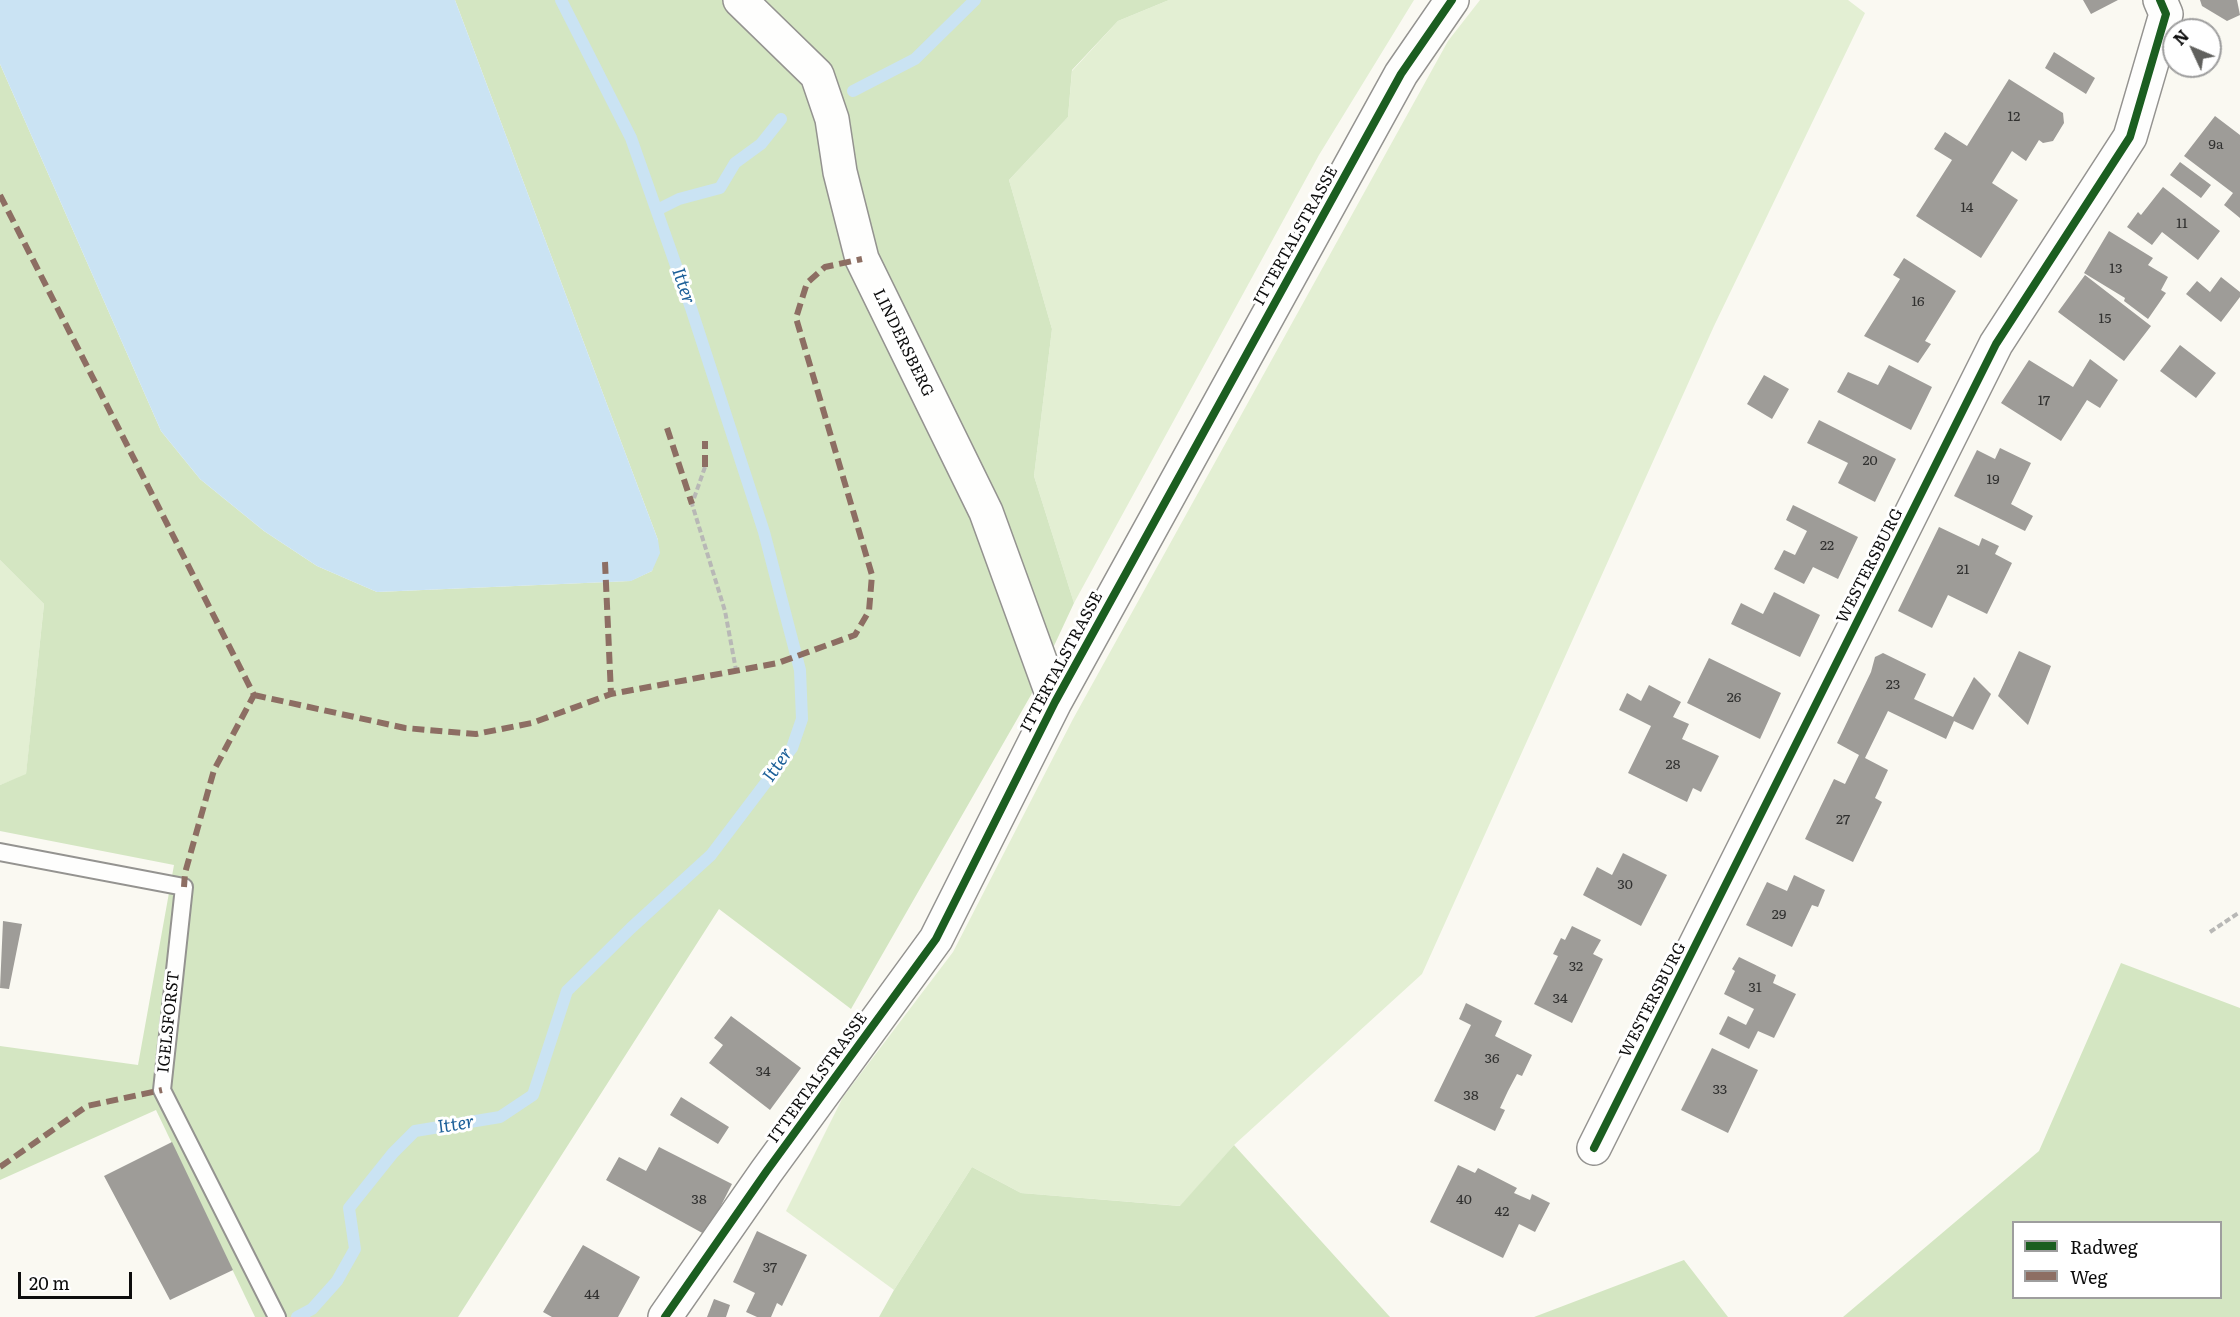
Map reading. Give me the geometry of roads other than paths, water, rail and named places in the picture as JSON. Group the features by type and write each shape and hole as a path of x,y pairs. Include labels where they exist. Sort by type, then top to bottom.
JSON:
{"street":[{"name":"LINDERSBERG","path":"740,0 817,75 832,119 840,172 862,259 986,512 1054,702"},
{"name":"ITTERTALSTRASSE","path":"665,1317 766,1172 936,939 1054,702 1401,74 1452,0"},
{"name":"WESTERSBURG","path":"1594,1149 1996,344 2130,137 2166,14 2160,0"}],"lane":[{"name":"IGELSFORST","path":"0,852 184,887 162,1090 277,1317"}],"water":[{"path":"0,0 455,0 658,540 660,553 652,571 631,581 377,592 317,566 264,531 200,479 161,431 0,64"}],"waterway":[{"name":"Itter","path":"297,1317 312,1309 337,1281 355,1249 349,1208 393,1153 415,1131 500,1117 533,1095 567,991 631,928 711,855 792,748 802,719 800,670 764,532 691,308 631,138 561,0"},
{"path":"853,91 915,59 975,0"},
{"path":"657,210 679,199 720,188 735,163 761,144 781,119"}]}
